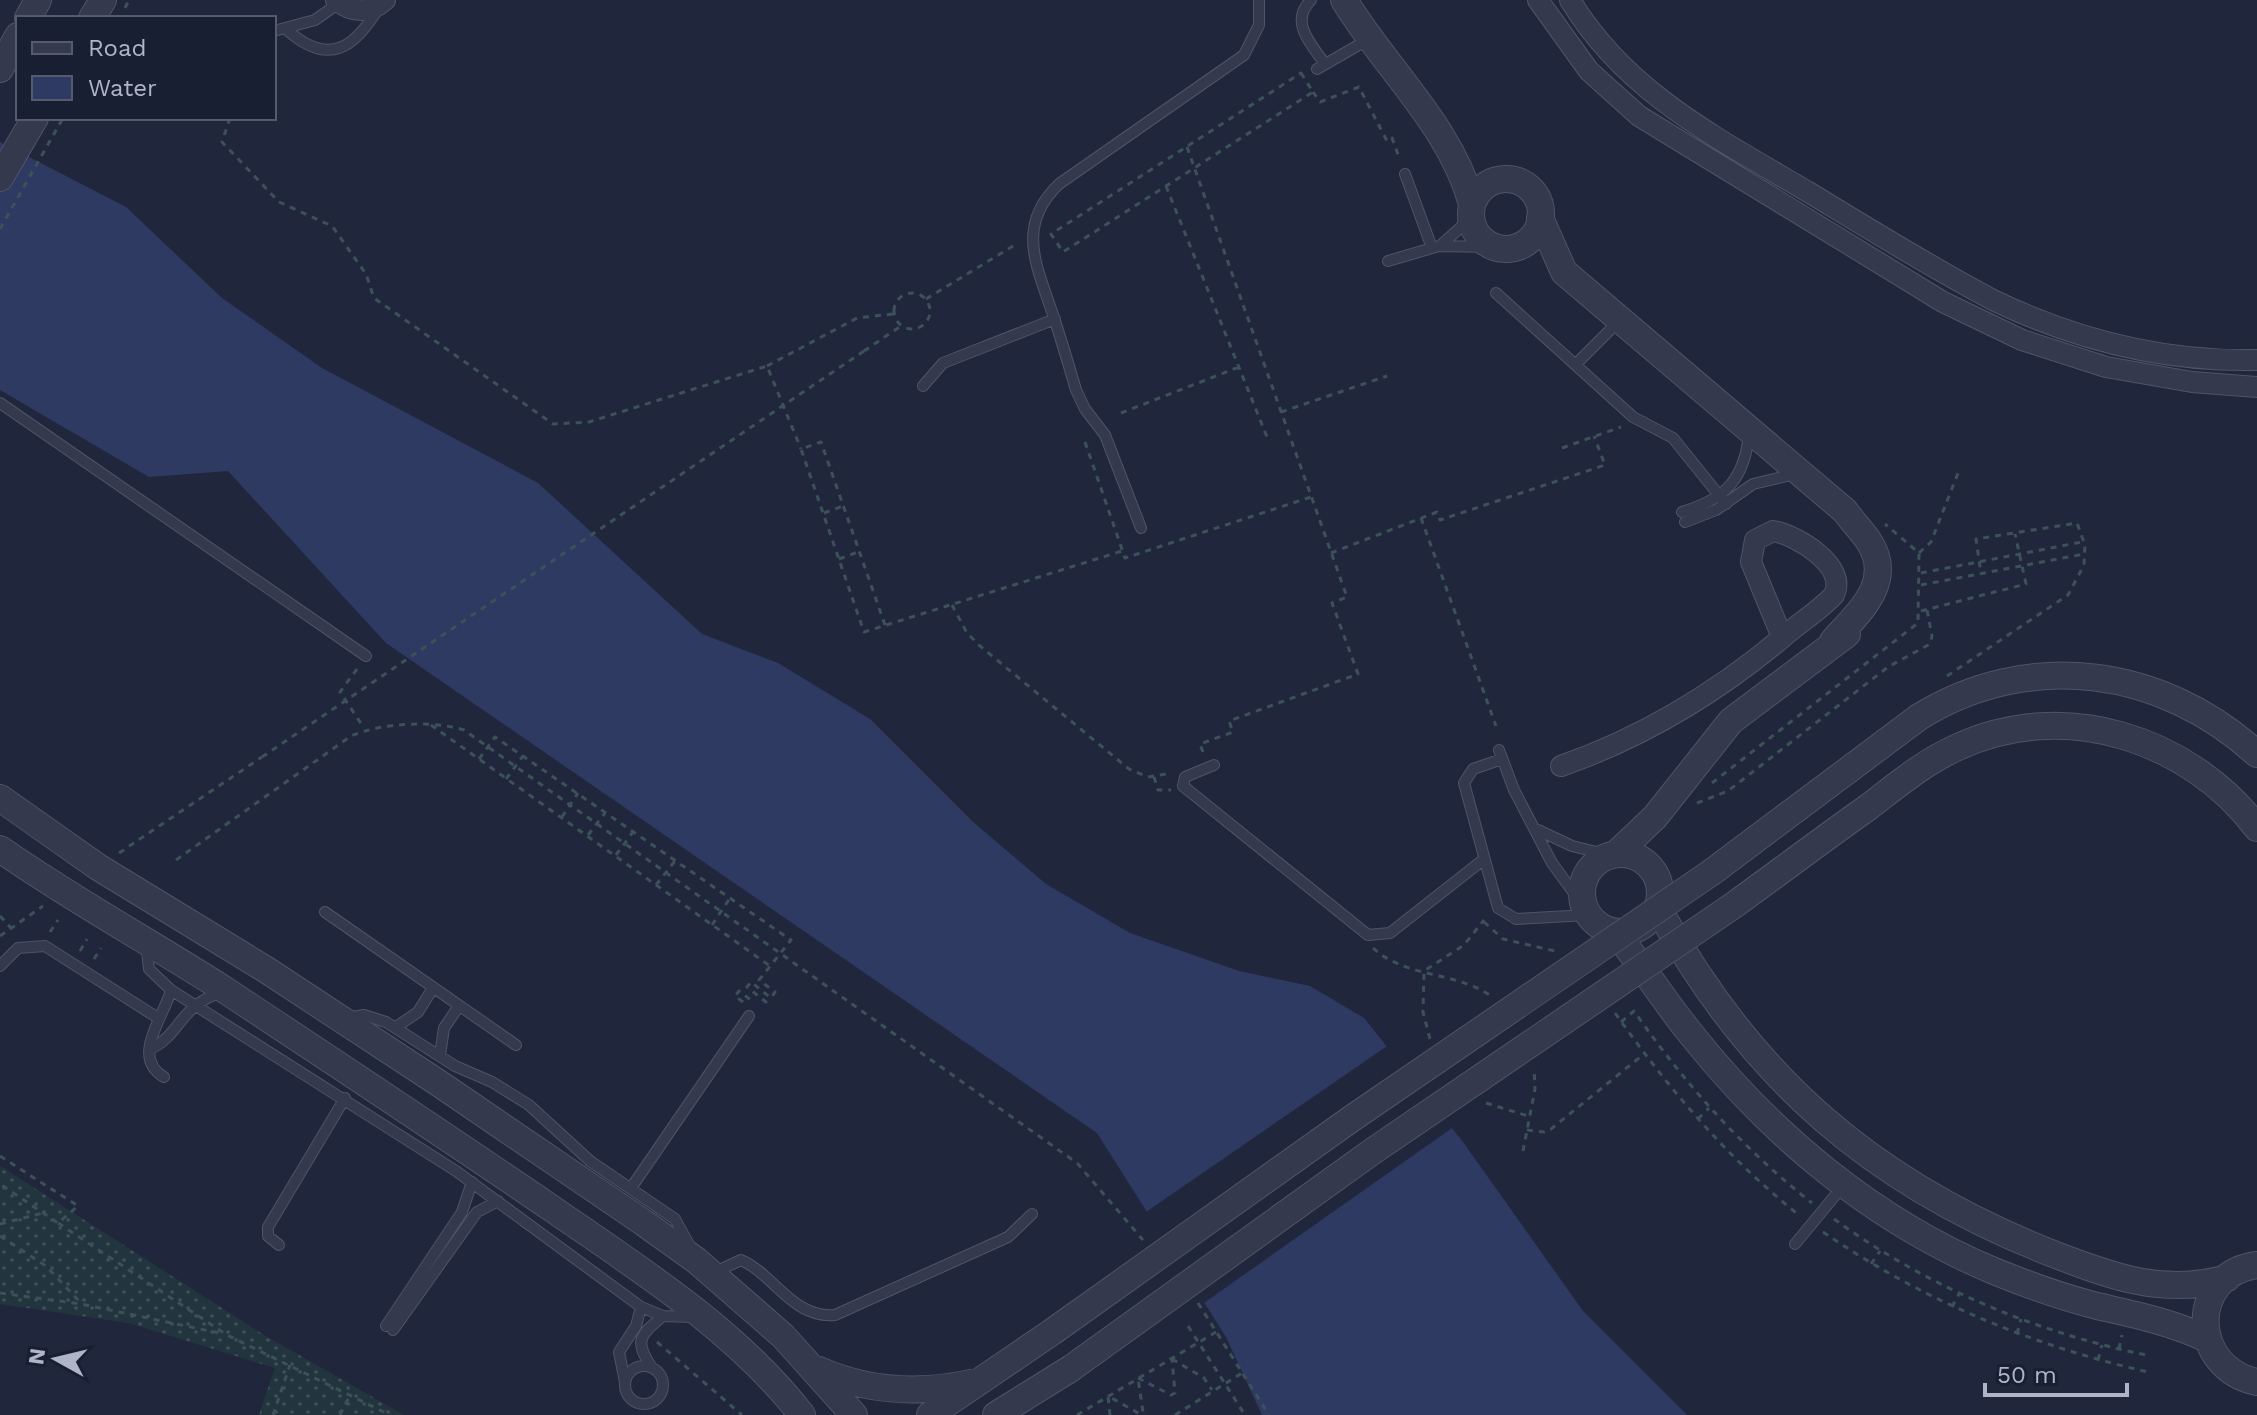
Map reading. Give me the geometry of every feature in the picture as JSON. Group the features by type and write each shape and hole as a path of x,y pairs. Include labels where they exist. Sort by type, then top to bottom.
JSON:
{"street":[{"path":"1344,0 1369,39 1448,143 1475,163 1506,179"},
{"path":"1538,0 1589,71 1639,116 1943,302 2022,340 2106,367 2192,382 2257,387"},
{"path":"1570,0 1604,50 1660,101 1995,301 2061,330 2131,350 2178,358 2257,360"},
{"path":"338,2 359,11 383,2"},
{"path":"0,69 16,40"},
{"path":"0,178 34,120"},
{"path":"1448,143 1471,207 1474,228 1500,248 1564,272 1750,433 1884,539 1894,558 1895,580 1881,609 1833,641 1738,715 1697,760 1676,805 1656,874"},
{"path":"1471,207 1488,183 1515,180 1532,190 1540,218 1564,272"},
{"path":"1500,248 1516,248 1532,236 1540,218"},
{"path":"1561,766 1638,735 1717,689 1829,600 1838,581 1828,562 1773,531 1755,540 1750,554 1782,637"},
{"path":"930,1415 1351,1119 1712,872 1919,717 1951,699 1998,682 2060,674 2124,681 2198,710 2257,754"},
{"path":"1717,689 1738,715"},
{"path":"998,1414 1070,1369 1373,1151 1734,905 1924,765 1979,738 2021,729 2086,727 2152,745 2212,780 2257,828"},
{"path":"0,798 98,867 341,1019 704,1268 783,1336 854,1415"},
{"path":"1613,854 1640,858 1656,874 1660,885 1658,908 1647,922 1632,931 1615,932 1599,926 1586,911 1583,882 1588,870 1676,805"},
{"path":"0,849 62,893 234,997 619,1255 700,1317 750,1361 802,1415"},
{"path":"1658,908 1720,1011 1767,1066 1838,1132 1903,1179 2002,1232 2123,1279 2179,1286 2241,1271"},
{"path":"1615,932 1721,1071 1784,1135 1845,1185 1925,1237 1990,1269 2060,1295 2173,1324 2207,1339"},
{"path":"234,997 265,969"},
{"path":"2257,1240 2241,1271 2210,1299 2205,1326 2207,1339 2220,1363 2230,1372 2257,1382"},
{"path":"810,1366 856,1383 905,1390 953,1388 980,1381"}],"lane":[{"path":"1141,528 1105,435 1080,400 1034,257 1032,235 1043,201 1059,184 1244,55 1259,25 1259,0"},
{"path":"1311,0 1302,13 1301,26 1321,66 1369,39"},
{"path":"276,31 315,20 338,2"},
{"path":"287,30 312,46 331,50 348,46 363,34 383,2"},
{"path":"1405,174 1436,247"},
{"path":"1436,247 1461,227 1471,207"},
{"path":"1388,261 1436,247 1500,248"},
{"path":"1496,293 1640,421 1656,426 1673,438 1722,500"},
{"path":"923,386 943,363 1055,319"},
{"path":"1577,363 1619,321"},
{"path":"0,403 366,656"},
{"path":"1722,500 1744,468 1750,433"},
{"path":"1684,517 1753,484 1800,473"},
{"path":"1500,754 1522,805 1538,830 1557,871 1586,911 1509,917 1498,908 1464,783 1473,769 1500,754"},
{"path":"1214,765 1185,777 1183,786 1368,935 1390,933 1483,860"},
{"path":"1538,830 1572,846 1613,854"},
{"path":"325,912 516,1045"},
{"path":"146,941 149,969 171,990 345,1098 472,1182 641,1307 663,1316 700,1317"},
{"path":"0,966 18,948 45,946 158,1018"},
{"path":"396,1027 418,1012 433,988"},
{"path":"164,1077 151,1066 152,1033 171,990"},
{"path":"152,1048 162,1043 195,1004 234,997"},
{"path":"440,1055 444,1028 459,1006"},
{"path":"341,1019 364,1015 396,1027 529,1105 577,1150 675,1219 704,1268 741,1260 802,1308 818,1315 835,1315 1008,1237 1032,1214"},
{"path":"631,1188 749,1016"},
{"path":"279,1245 268,1236 268,1227 345,1098"},
{"path":"472,1182 462,1212 389,1328 477,1212 498,1201"},
{"path":"1795,1244 1845,1185"},
{"path":"641,1307 639,1337 642,1352 662,1386 656,1399 636,1402 630,1398 618,1358 639,1337 663,1316"},
{"path":"625,1384 637,1367 652,1368"}],"path":[{"path":"1313,92 1063,252 1051,234 1301,73 1320,102 1359,87 1387,141 1392,138 1405,174"},
{"path":"0,229 62,120"},
{"path":"229,120 222,142 279,202 332,226 366,274 374,298 553,424 589,422 767,366 857,318 893,314"},
{"path":"1187,147 1347,597 1332,603 1358,674 1229,721 1233,732 1200,744"},
{"path":"1166,186 1269,442"},
{"path":"926,299 1032,235"},
{"path":"904,294 919,294 926,299 930,313 923,326 908,329 901,326 893,314 898,299 904,294"},
{"path":"98,867 901,326"},
{"path":"767,366 801,449 864,632 1122,551"},
{"path":"1121,413 1239,367"},
{"path":"1281,412 1387,376"},
{"path":"1562,448 1640,421"},
{"path":"1331,553 1437,512 1440,520 1605,465 1594,436"},
{"path":"801,449 821,442 885,625"},
{"path":"1085,442 1125,558 1311,497"},
{"path":"1919,553 1931,542 1960,468"},
{"path":"823,513 843,506"},
{"path":"1421,518 1496,726"},
{"path":"1944,678 2068,595 2084,565 2084,542 2077,523 1976,539 1981,574"},
{"path":"1921,611 2026,584 2014,533"},
{"path":"1921,573 2084,542"},
{"path":"839,559 859,552"},
{"path":"1921,585 2084,554"},
{"path":"952,605 967,633 980,646 1135,773 1154,777 1176,771"},
{"path":"1676,805 1728,791 1888,667 1930,644 1932,636 1927,610"},
{"path":"365,730 340,692 366,656"},
{"path":"431,725 770,966"},
{"path":"176,860 351,736 365,730 431,725 464,730 1077,1163 1143,1240"},
{"path":"479,759 495,737 791,940 759,980 775,992 771,998 751,982 747,987 766,1002 761,1007 739,991 735,996 753,1010 749,1016"},
{"path":"506,779 523,756"},
{"path":"1154,777 1160,791 1183,786"},
{"path":"561,817 578,793"},
{"path":"587,836 605,813"},
{"path":"615,856 633,832"},
{"path":"656,885 675,861"},
{"path":"1424,971 1452,956 1478,931 1484,922 1491,889"},
{"path":"0,936 62,893"},
{"path":"712,925 730,898"},
{"path":"0,916 11,928"},
{"path":"48,935 58,920"},
{"path":"78,954 87,939"},
{"path":"91,963 101,948"},
{"path":"1527,1129 1544,1132 1551,1129 1644,1054"},
{"path":"1697,1119 1709,1108"},
{"path":"0,1156 78,1206 58,1223"},
{"path":"0,1184 227,1335 390,1415"},
{"path":"0,1224 43,1213"},
{"path":"0,1236 46,1266 81,1304"},
{"path":"1871,1264 1880,1251"},
{"path":"0,1293 81,1304 227,1335"},
{"path":"1952,1307 1959,1294"},
{"path":"1197,1302 1269,1415"},
{"path":"2017,1334 2021,1319"},
{"path":"1188,1326 1245,1415"},
{"path":"1077,1415 1216,1332"},
{"path":"639,1337 742,1415"},
{"path":"2098,1360 2102,1345"},
{"path":"1138,1378 1171,1395 1175,1393 1172,1359"},
{"path":"1172,1359 1204,1378 1212,1391"},
{"path":"273,1415 290,1365"},
{"path":"1175,1415 1242,1373"},
{"path":"1108,1396 1140,1414 1143,1412 1138,1378"},
{"path":"340,1415 350,1395"},
{"path":"1108,1396 1110,1415"},
{"path":"731,1415 737,1410"}],"shaded area":[{"path":"0,1166 264,1335 404,1415 259,1415 275,1368 129,1323 0,1304"}],"water":[{"path":"0,142 126,207 222,298 322,368 538,483 702,634 778,663 870,719 972,821 1046,884 1130,933 1239,971 1310,986 1364,1018 1463,1142 1583,1311 1687,1415 1262,1415 1226,1337 1097,1133 386,643 228,471 149,477 0,390"}],"pier":[{"path":"1390,1044 1455,1126 1201,1305 1143,1214"}]}
